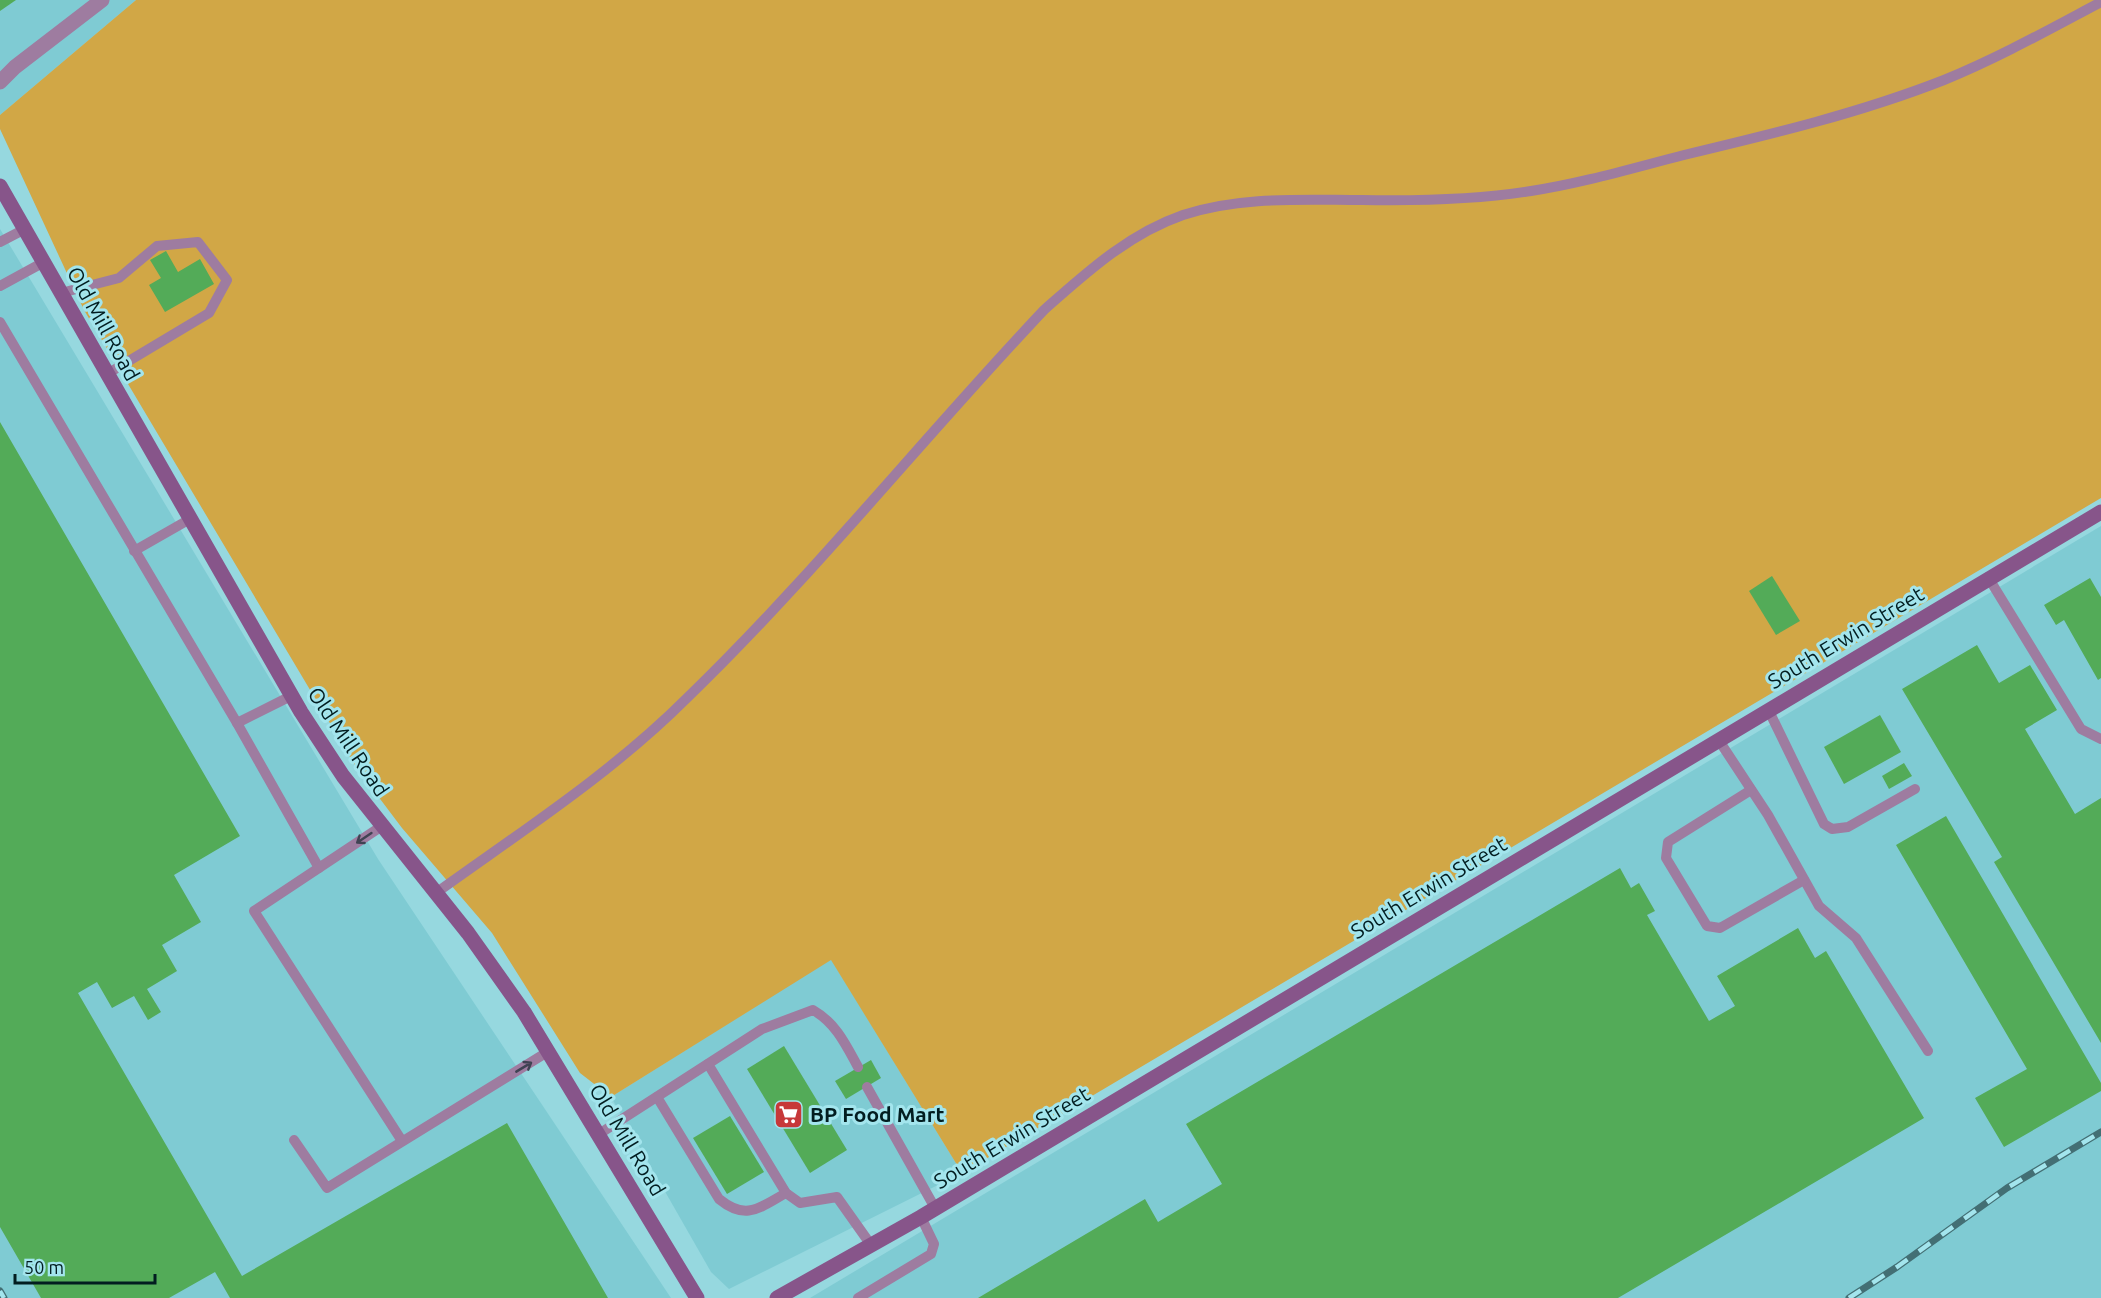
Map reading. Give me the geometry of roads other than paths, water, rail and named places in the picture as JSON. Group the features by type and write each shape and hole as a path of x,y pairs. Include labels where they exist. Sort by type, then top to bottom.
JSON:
{"street":[{"path":"0,82 15,67 102,0"},
{"name":"Old Mill Road","path":"0,186 291,696 343,776 496,971 549,1051 696,1298"},
{"name":"South Erwin Street","path":"777,1298 921,1217 1988,577 2101,512"}],"lane":[{"path":"436,893 614,764 687,699 755,628 1044,310 1093,266 1148,231 1182,216 1219,206 1299,200 1420,201 1477,198 1531,191 1607,176 1791,129 1908,93 1991,59 2101,2"},
{"path":"0,242 25,229"},
{"path":"61,292 119,278 157,246 198,242 227,280 209,313 107,374"},
{"path":"0,286 44,262"},
{"path":"0,322 237,723 319,868"},
{"path":"134,551 190,519"},
{"path":"1988,577 2081,729 2101,739"},
{"path":"237,723 291,696"},
{"path":"1768,709 1824,824 1832,829 1848,827 1915,789"},
{"path":"1718,739 1751,790 1819,906 1856,938 1928,1051"},
{"path":"1751,790 1668,842 1666,858 1707,926 1720,928 1804,880"},
{"path":"382,826 254,911 402,1141"},
{"path":"599,1134 762,1029 813,1010 825,1017 843,1038 858,1068"},
{"path":"294,1140 327,1188 549,1051"},
{"path":"708,1064 786,1193 800,1203 837,1197 871,1245"},
{"path":"867,1087 935,1208"},
{"path":"657,1097 719,1199 730,1208 742,1212 756,1209 786,1193"},
{"path":"858,1298 931,1254 934,1244 921,1217"}],"railway":[{"path":"1849,1298 1897,1267 2007,1188 2101,1132"},
{"path":"0,1291 4,1298"}],"place":[{"name":"BP Food Mart","path":"789,1115"}]}
